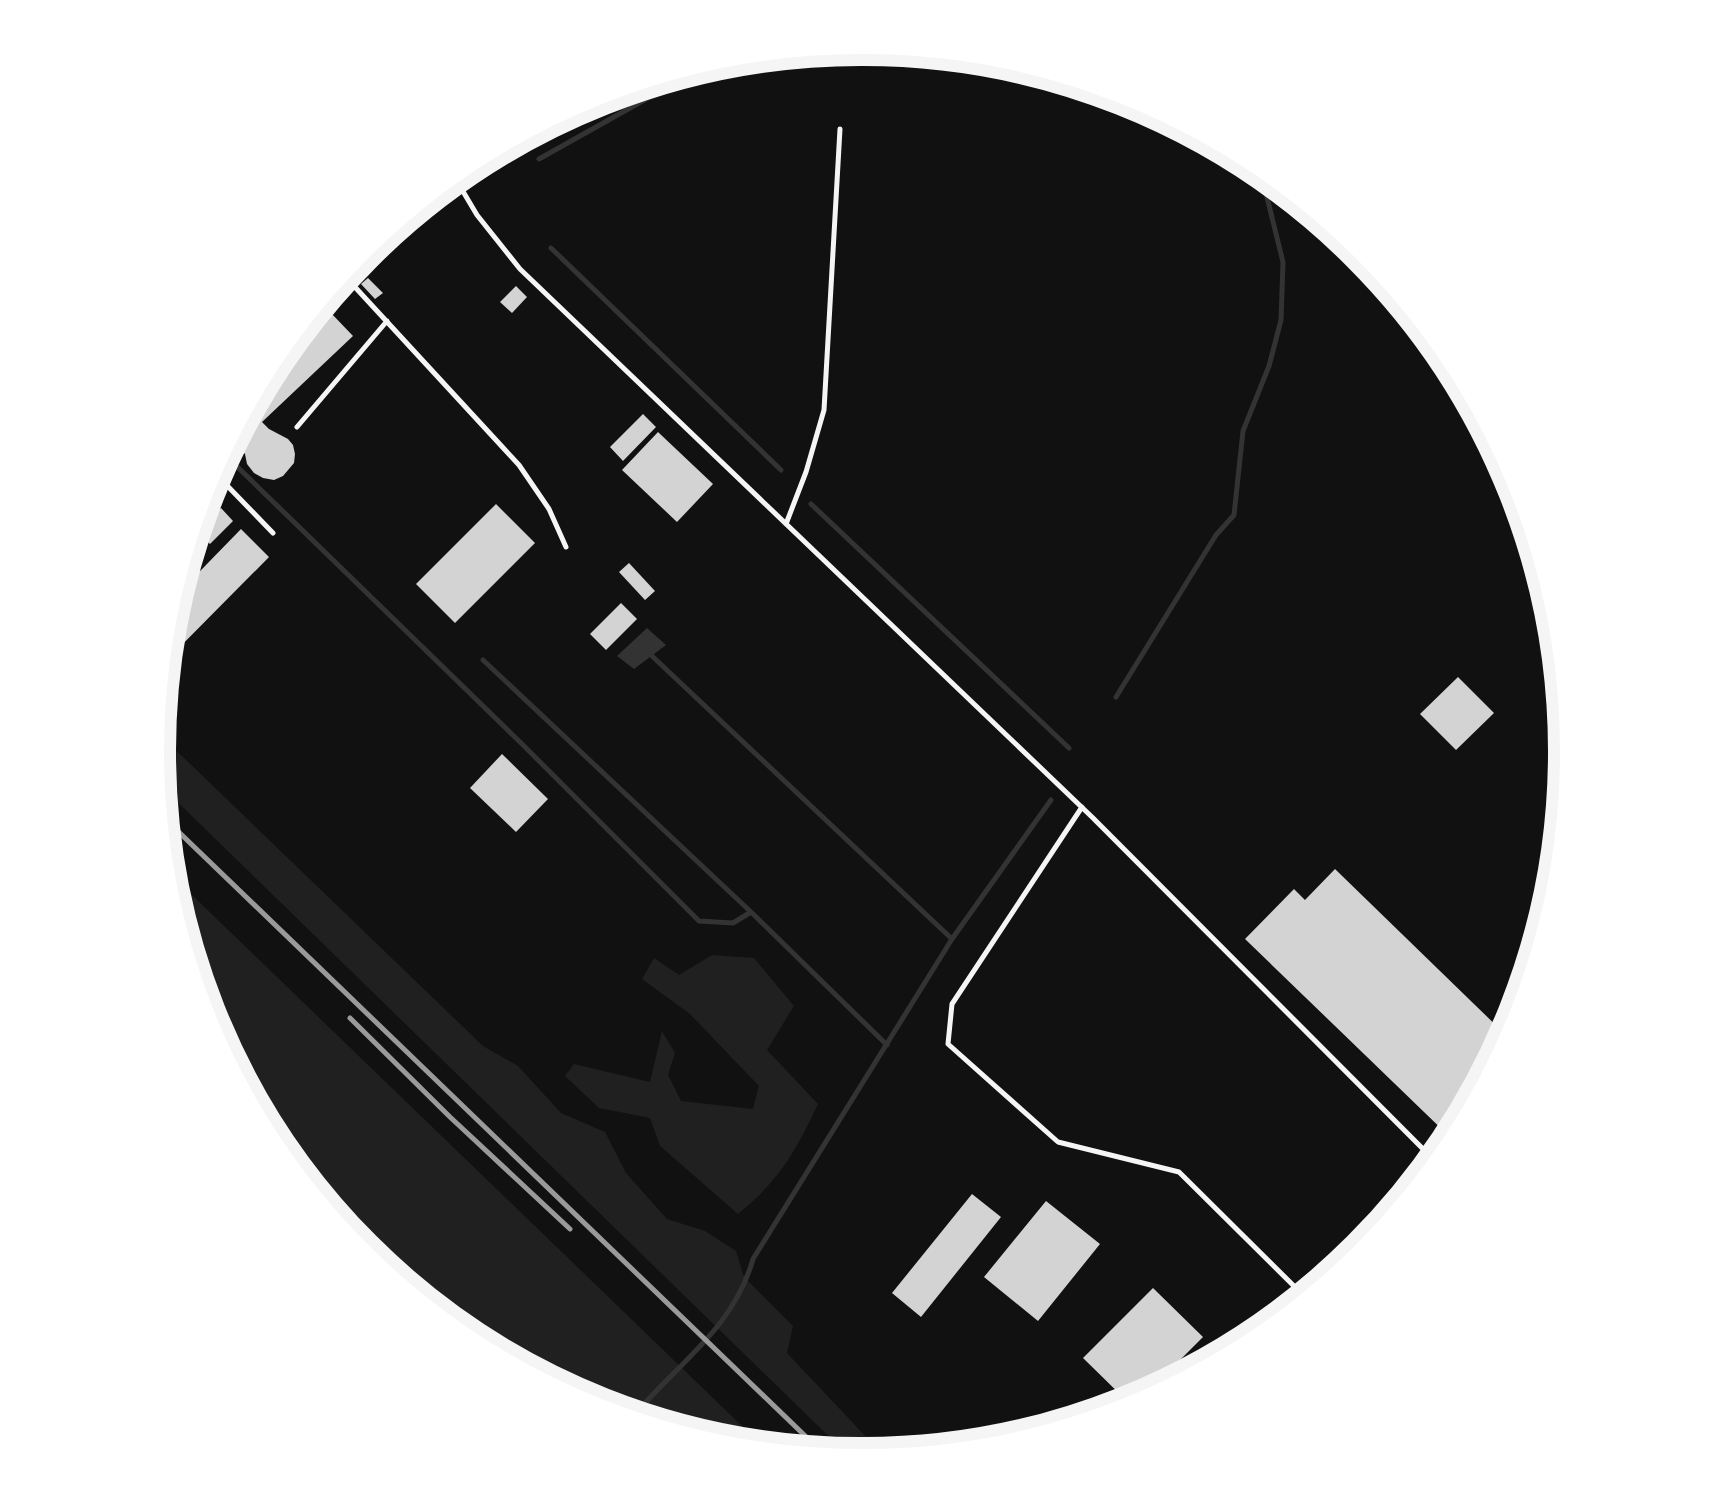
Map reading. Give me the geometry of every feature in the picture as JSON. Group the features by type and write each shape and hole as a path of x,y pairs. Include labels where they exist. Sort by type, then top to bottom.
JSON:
{"lane":[{"path":"786,524 824,410 840,129"},
{"path":"461,189 520,269 1082,807 1427,1151"},
{"path":"353,284 519,464 549,509 566,547"},
{"path":"298,427 387,321"},
{"path":"225,483 273,533"},
{"path":"1082,807 952,1004 948,1044 1058,1142 1179,1172 1297,1289"}],"shaded area":[{"path":"647,628 666,645 634,669 617,656"},
{"path":"170,745 483,1046 518,1066 561,1113 605,1132 626,1173 667,1219 705,1231 736,1251 744,1277 793,1326 787,1353 872,1443 835,1442 172,797"},
{"path":"184,888 750,1434 640,1406 556,1372 441,1300 373,1240 313,1172 263,1097 207,974"},
{"path":"712,955 754,958 794,1006 767,1050 818,1104 785,1164 765,1190 738,1214 660,1146 650,1118 599,1108 565,1076 574,1064 650,1082 662,1031 675,1053 668,1075 681,1101 753,1109 759,1086 690,1014 642,979 654,958 679,975"}],"building":[{"path":"368,278 383,293 375,299 361,284"},
{"path":"516,286 527,297 512,313 500,302"},
{"path":"331,313 353,336 262,422 288,439 295,454 294,463 283,476 274,480 263,478 254,473 240,449 287,367"},
{"path":"643,414 656,427 623,461 610,447"},
{"path":"658,432 713,484 677,522 622,470"},
{"path":"496,504 535,543 455,623 416,584"},
{"path":"221,508 233,521 210,544 204,538 212,517"},
{"path":"241,529 269,557 178,649 193,579"},
{"path":"629,563 655,591 645,600 619,572"},
{"path":"621,603 637,619 606,650 590,634"},
{"path":"1458,677 1494,713 1456,750 1420,714"},
{"path":"502,754 548,799 516,832 470,788"},
{"path":"1335,869 1496,1026 1441,1129 1245,939 1294,889 1305,900"},
{"path":"972,1194 1001,1217 921,1317 892,1293"},
{"path":"1046,1201 1100,1244 1038,1321 984,1277"},
{"path":"1153,1288 1203,1337 1168,1372 1119,1393 1083,1358"}],"waterway":[{"path":"539,159 661,91"},
{"path":"1116,697 1216,535 1234,515 1243,431 1269,366 1281,320 1283,262 1265,191"},
{"path":"551,248 781,470"},
{"path":"234,464 699,921 733,923 751,912 887,1045"},
{"path":"811,504 1069,748"},
{"path":"652,656 952,939"},
{"path":"483,660 751,912"},
{"path":"642,1406 701,1345 732,1306 753,1259 952,939 1051,800"}],"railway":[{"path":"175,828 811,1441"},
{"path":"350,1018 570,1229"}]}
